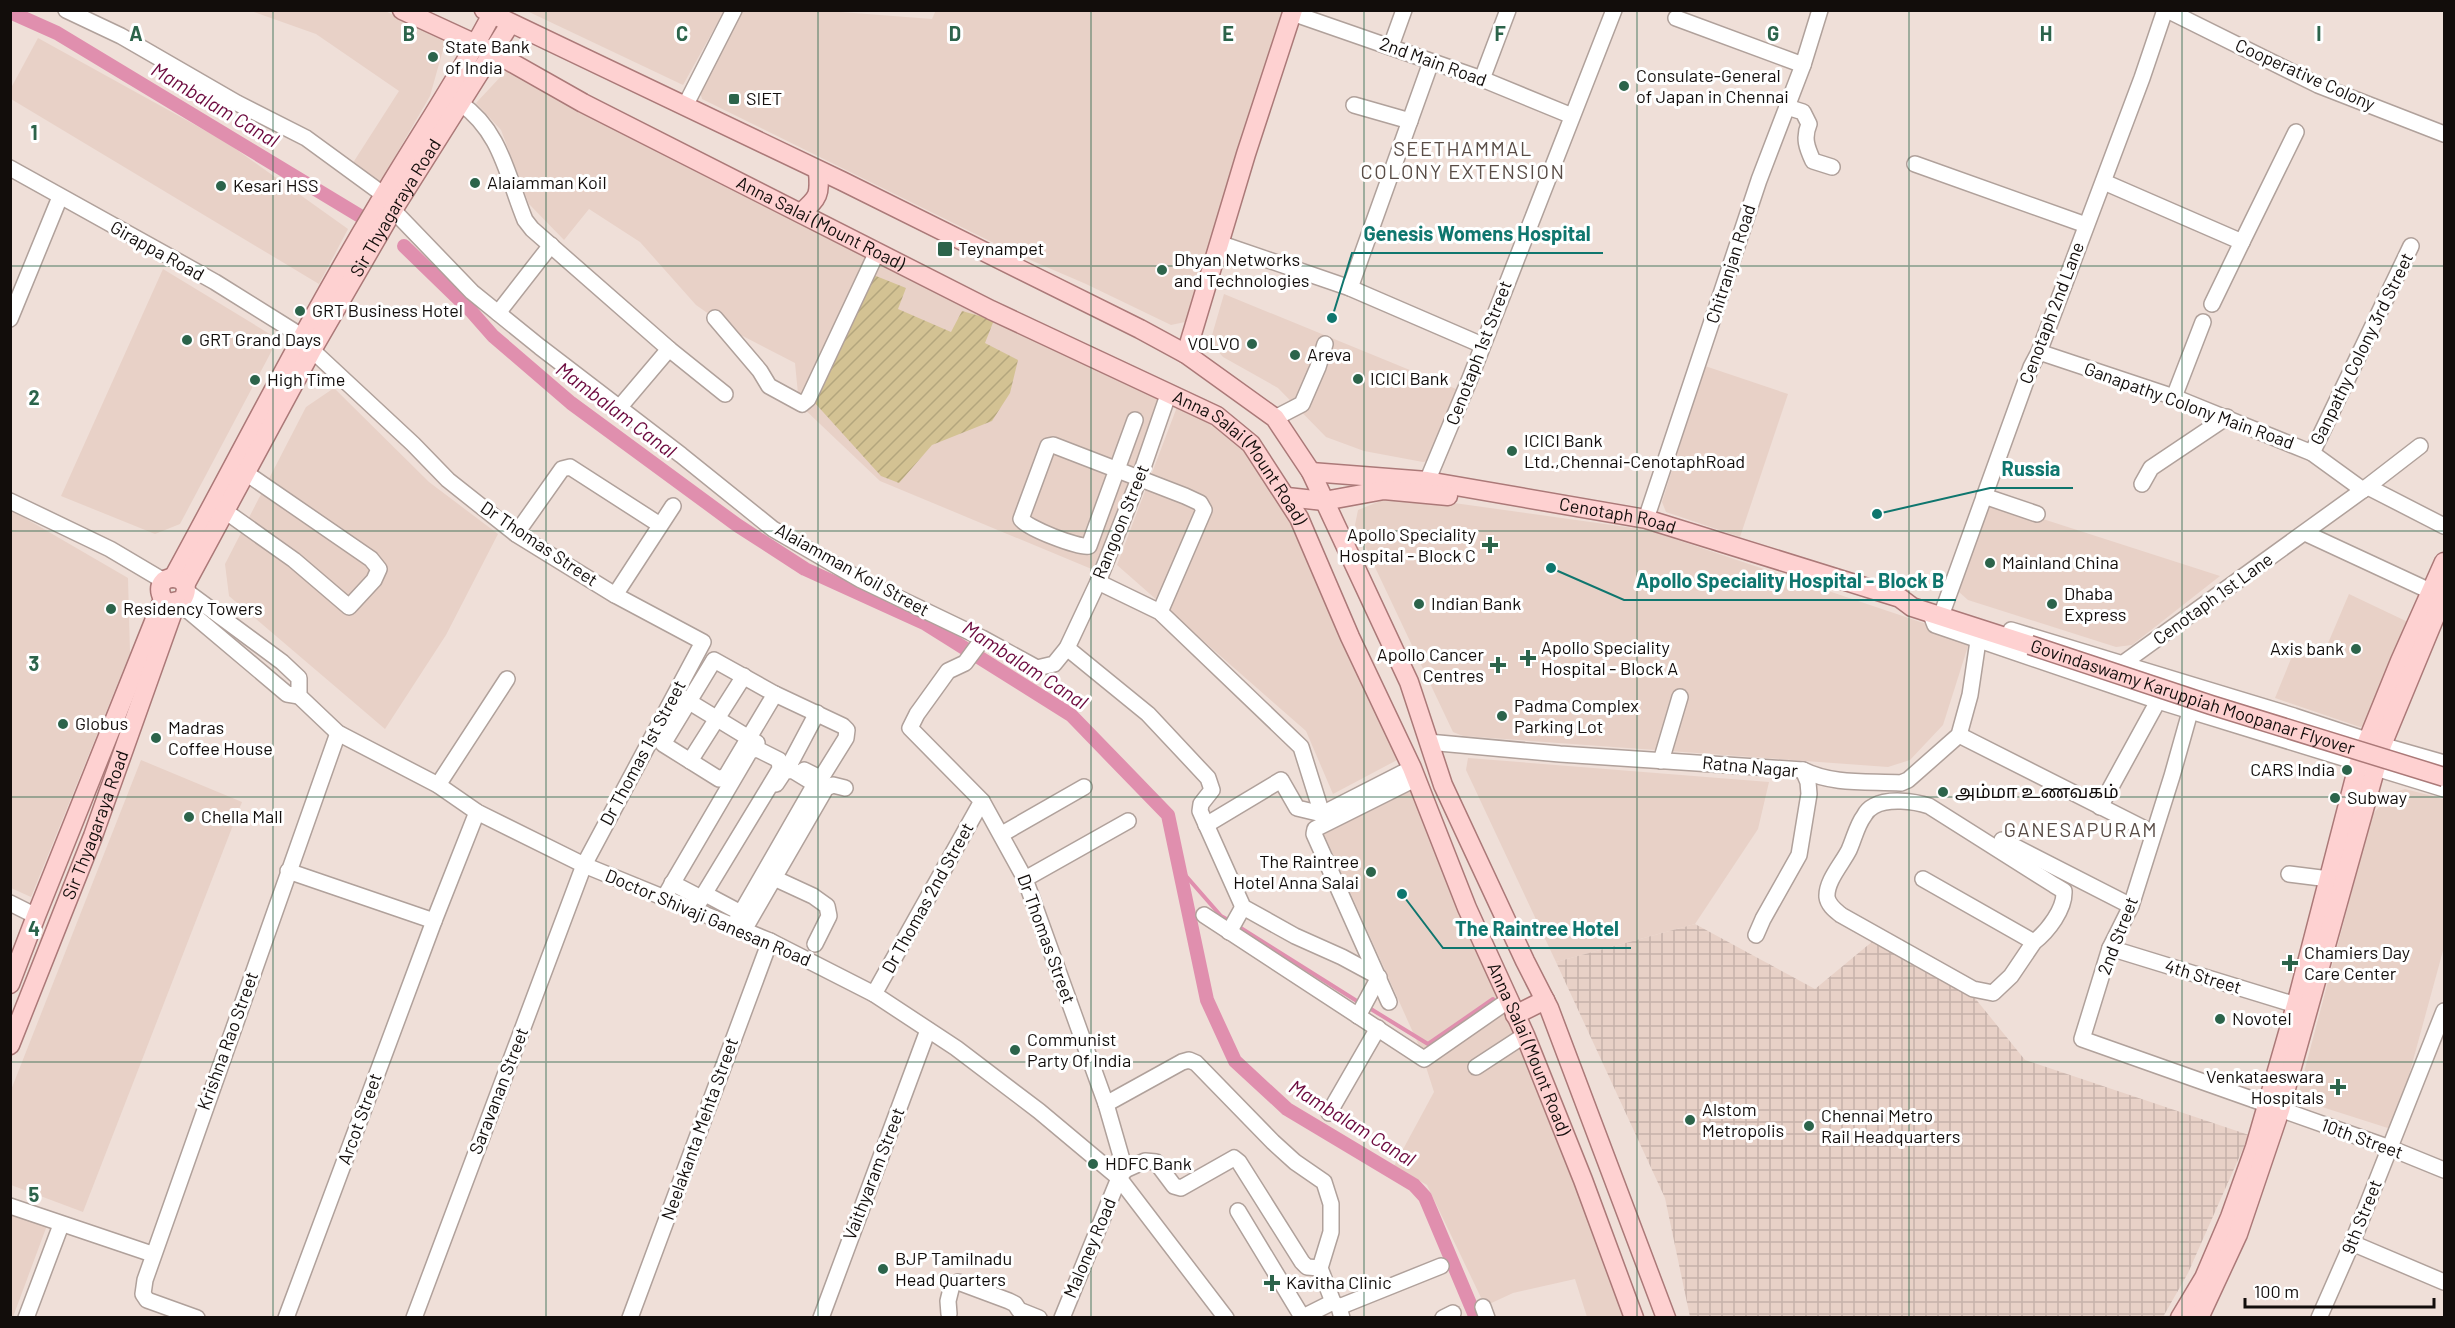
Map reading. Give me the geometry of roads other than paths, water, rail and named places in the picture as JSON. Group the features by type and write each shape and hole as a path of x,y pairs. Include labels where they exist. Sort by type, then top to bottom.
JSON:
{"main road":[{"name":"Anna Salai (Mount Road)","path":"402,10 493,52 583,103 877,252 1168,395 1217,416 1251,444 1299,518 1350,637 1414,774 1467,909 1525,1035 1583,1180 1634,1317"},
{"name":"Sir Thyagaraya Road","path":"10,984 36,916 175,591 308,343 476,45 488,12"},
{"name":"Anna Salai (Mount Road)","path":"488,12 842,181 1186,354 1275,418 1311,472 1409,682 1443,785 1545,1000 1572,1064 1666,1317"},
{"path":"1186,354 1292,12"},
{"name":"Sir Thyagaraya Road","path":"389,202 460,103 510,24"},
{"path":"801,213 816,199 819,191 818,171"},
{"path":"819,222 830,196 842,181"},
{"name":"Sir Thyagaraya Road","path":"10,1045 93,836 175,591 225,511 246,472 308,343"},
{"name":"Cenotaph Road","path":"1311,472 1646,519 1900,598 1928,612"},
{"name":"Cenotaph Road","path":"1287,497 1324,501 1384,490 1425,487 1646,530 1899,608 1928,612"},
{"path":"2199,1317 2238,1234 2273,1107 2296,1005 2329,879 2374,743 2437,593 2445,562"},
{"name":"Govindaswamy Karuppiah Moopanar Flyover","path":"1928,612 2211,705 2445,777"},
{"path":"2180,1317 2205,1278 2230,1217 2254,1147 2273,1107 2310,1009 2367,765"},
{"path":"1512,1008 1545,1000"}],"street":[{"name":"Alaiamman Koil Street","path":"66,10 121,36 237,103 306,138 389,202 472,292 773,529 861,580 982,638 1037,668 1054,664 1067,648"},
{"path":"685,106 734,10"},
{"path":"1391,46 1404,10"},
{"path":"1482,79 1508,10"},
{"name":"Cenotaph 1st Street","path":"1425,487 1614,10"},
{"name":"Chitranjan Road","path":"1646,519 1759,180 1803,65 1820,10"},
{"name":"Cooperative Colony","path":"2166,10 2318,85 2445,134"},
{"name":"Cenotaph 2nd Lane","path":"1928,612 1984,496 2031,367 2040,352 2104,182 2166,10"},
{"name":"2nd Main Road","path":"1292,12 1482,79 1572,116"},
{"path":"1676,18 1803,65"},
{"path":"1350,288 1431,62"},
{"path":"460,103 477,115 495,141 525,220 669,349 724,394"},
{"path":"1354,105 1410,121"},
{"path":"1787,107 1803,112 1809,123 1805,132 1806,146 1813,161 1832,167"},
{"path":"2212,304 2296,132"},
{"path":"1915,164 2086,225"},
{"name":"Girappa Road","path":"10,168 215,282 308,343"},
{"path":"2104,182 2242,242"},
{"path":"10,319 60,197"},
{"path":"1220,243 1350,288 1482,345"},
{"path":"498,313 551,245"},
{"name":"Ganpathy Colony 3rd Street","path":"2312,453 2411,246"},
{"path":"715,318 760,371 769,386 802,404 808,399 877,252"},
{"path":"2174,397 2203,322"},
{"name":"Dr Thomas Street","path":"308,343 414,444 448,480 516,534 615,595 703,642"},
{"path":"1275,418 1302,404 1325,344"},
{"path":"619,408 669,349"},
{"name":"Ganapathy Colony Main Road","path":"2040,352 2174,397 2312,453 2366,488 2445,526"},
{"name":"Rangoon Street","path":"1067,648 1098,582 1139,479 1168,395"},
{"path":"2142,484 2151,468 2227,417"},
{"path":"1135,420 1118,471 1089,546 1080,546 1024,524 1021,519 1048,446 1053,445 1118,471 1200,502 1204,510 1160,612"},
{"name":"Cenotaph 1st Lane","path":"2122,664 2305,533 2420,446"},
{"path":"516,534 562,469 570,467 660,525"},
{"path":"225,511 294,560 350,607 374,580 379,569 371,559 246,472"},
{"path":"1984,496 2037,514"},
{"name":"Doctor Shivaji Ganesan Road","path":"10,501 93,540 175,591 287,694 300,696 338,732 438,785 477,812 584,865 668,889 740,923 874,994 956,1048 1122,1174 1226,1317"},
{"path":"615,595 673,506"},
{"path":"2305,533 2437,593"},
{"path":"1098,582 1160,612 1301,747 1322,814"},
{"name":"Cenotaph Road","path":"1928,612 1935,625 1978,641 2190,712 2445,789"},
{"path":"1966,624 1981,621 2374,743 2445,762"},
{"path":"1907,802 1901,783 1908,780 1959,735 1970,695 1978,641"},
{"name":"Dr Thomas 1st Street","path":"584,865 703,642"},
{"name":"Dr Thomas Street","path":"979,644 965,663 948,671 916,714 910,728 982,801 1025,879 1106,1104 1122,1174"},
{"path":"1067,648 1148,714 1208,778 1212,790 1201,804 1200,811 1243,907 1295,936 1379,977"},
{"path":"675,693 690,702 718,720 750,739 818,777 823,774 846,738 847,730 817,712 775,694 714,660 690,702 663,744 719,779 726,777 750,739 775,694"},
{"path":"690,761 744,676"},
{"path":"438,785 507,679"},
{"path":"1661,761 1680,697"},
{"path":"2100,807 2158,701"},
{"path":"790,762 817,712"},
{"name":"2nd Street","path":"2082,1039 2110,948 2131,906 2190,712"},
{"name":"Krishna Rao Street","path":"197,1317 147,1300 143,1294 152,1254 338,732"},
{"path":"1959,735 2153,833"},
{"name":"Ratna Nagar","path":"1428,742 1803,770 1816,777 1901,783"},
{"path":"668,889 750,752 756,749 779,760 780,769 701,904"},
{"path":"701,904 783,772 792,770 810,778 815,784 740,923"},
{"path":"1756,935 1762,919 1799,855 1809,794 1808,782 1803,770"},
{"path":"1206,825 1281,780 1297,808 1322,814 1414,774"},
{"path":"1389,1002 1314,834 1315,829 1414,774"},
{"path":"1876,782 1880,803"},
{"path":"740,923 774,878 826,788 833,785 845,788"},
{"path":"1002,834 1084,788"},
{"name":"Dr Thomas 2nd Street","path":"874,994 982,801"},
{"path":"1907,802 1929,806 2064,891 2060,908 2048,928 2034,942 2003,986 1993,993 1973,989 1832,908 1827,898 1830,885 1849,851 1862,817 1871,807 1880,803 1907,802"},
{"name":"Arcot Street","path":"286,1317 477,812"},
{"path":"1025,879 1128,820"},
{"path":"2002,840 2131,906"},
{"name":"Saravanan Street","path":"414,1317 584,865"},
{"path":"288,871 434,921"},
{"path":"2289,874 2329,879"},
{"path":"774,878 813,896 827,906 829,916 815,944"},
{"path":"1923,879 2034,942"},
{"path":"10,903 36,916"},
{"path":"1229,932 1243,907"},
{"path":"1203,915 1359,1014 1424,1059 1512,1008"},
{"name":"Neelakanta Mehta Street","path":"630,1317 771,941"},
{"name":"4th Street","path":"2110,948 2296,1005"},
{"path":"1359,1014 1379,977"},
{"name":"9th Street","path":"2319,1317 2352,1243 2445,1011"},
{"path":"1329,1113 1378,1028"},
{"name":"Vaithyaram Street","path":"821,1317 928,1030"},
{"path":"1476,1067 1525,1035"},
{"name":"10th Street","path":"2082,1039 2390,1148 2445,1170"},
{"path":"1106,1104 1182,1062 1196,1063 1273,1143 1294,1162 1324,1182 1331,1204 1331,1232 1320,1268 1338,1309"},
{"path":"1122,1174 1145,1161 1156,1162 1174,1186 1181,1188 1234,1158 1239,1162 1302,1262 1307,1267 1320,1268"},
{"name":"Maloney Road","path":"1062,1317 1122,1174"},
{"path":"10,1206 152,1254"},
{"path":"1238,1211 1301,1315 1338,1309 1441,1266"},
{"path":"26,1317 61,1225"},
{"path":"2352,1243 2445,1282"},
{"path":"949,1316 948,1301 952,1285 958,1281 1009,1301 1019,1310 1039,1317"},
{"path":"1049,1317 1056,1317"}],"waterway":[{"name":"Mambalam Canal","path":"10,12 57,33 365,219"},
{"name":"Mambalam Canal","path":"404,246 471,311 493,336 571,403 737,525 805,569 926,624 1071,715 1168,815 1207,1000 1235,1061 1287,1109 1414,1185 1425,1197 1476,1318"},
{"path":"1179,868 1221,916 1230,921"},
{"path":"1236,925 1360,1003"},
{"path":"1366,1006 1428,1044 1493,999"}],"place":[{"name":"State Bank of India","path":"433,57"},
{"name":"Consulate-General of Japan in Chennai","path":"1624,86"},
{"name":"SIET","path":"734,99"},
{"name":"Alaiamman Koil","path":"475,183"},
{"name":"Kesari HSS","path":"221,186"},
{"name":"Teynampet","path":"945,249"},
{"name":"Dhyan Networks and Technologies","path":"1162,270"},
{"name":"GRT Business Hotel","path":"300,311"},
{"name":"Genesis Womens Hospital","path":"1332,318"},
{"name":"GRT Grand Days","path":"187,340"},
{"name":"VOLVO","path":"1252,344"},
{"name":"Areva","path":"1295,355"},
{"name":"ICICI Bank","path":"1358,379"},
{"name":"High Time","path":"255,380"},
{"name":"ICICI Bank Ltd.,Chennai-CenotaphRoad","path":"1512,451"},
{"name":"Russia","path":"1877,514"},
{"name":"Apollo Speciality Hospital - Block C","path":"1490,545"},
{"name":"Mainland China","path":"1990,563"},
{"name":"Apollo Speciality Hospital - Block B","path":"1551,568"},
{"name":"Indian Bank","path":"1419,604"},
{"name":"Dhaba Express","path":"2052,604"},
{"name":"Residency Towers","path":"111,609"},
{"name":"Axis bank","path":"2356,649"},
{"name":"Apollo Speciality Hospital - Block A","path":"1528,658"},
{"name":"Apollo Cancer Centres","path":"1498,665"},
{"name":"Padma Complex Parking Lot","path":"1502,716"},
{"name":"Globus","path":"63,724"},
{"name":"Madras Coffee House","path":"156,738"},
{"name":"CARS India","path":"2347,770"},
{"name":"அம்மா உணவகம்","path":"1943,792"},
{"name":"Subway","path":"2335,798"},
{"name":"Chella Mall","path":"189,817"},
{"name":"The Raintree Hotel Anna Salai","path":"1371,872"},
{"name":"The Raintree Hotel","path":"1402,894"},
{"name":"Chamiers Day Care Center","path":"2290,963"},
{"name":"Novotel","path":"2220,1019"},
{"name":"Communist Party Of India","path":"1015,1050"},
{"name":"Venkataeswara Hospitals","path":"2338,1087"},
{"name":"Alstom Metropolis","path":"1690,1120"},
{"name":"Chennai Metro Rail Headquarters","path":"1809,1126"},
{"name":"HDFC Bank","path":"1093,1164"},
{"name":"BJP Tamilnadu Head Quarters","path":"883,1269"},
{"name":"Kavitha Clinic","path":"1272,1283"}],"district":[{"name":"SEETHAMMAL COLONY EXTENSION","path":"1463,160"},
{"name":"GANESAPURAM","path":"2081,830"}]}
